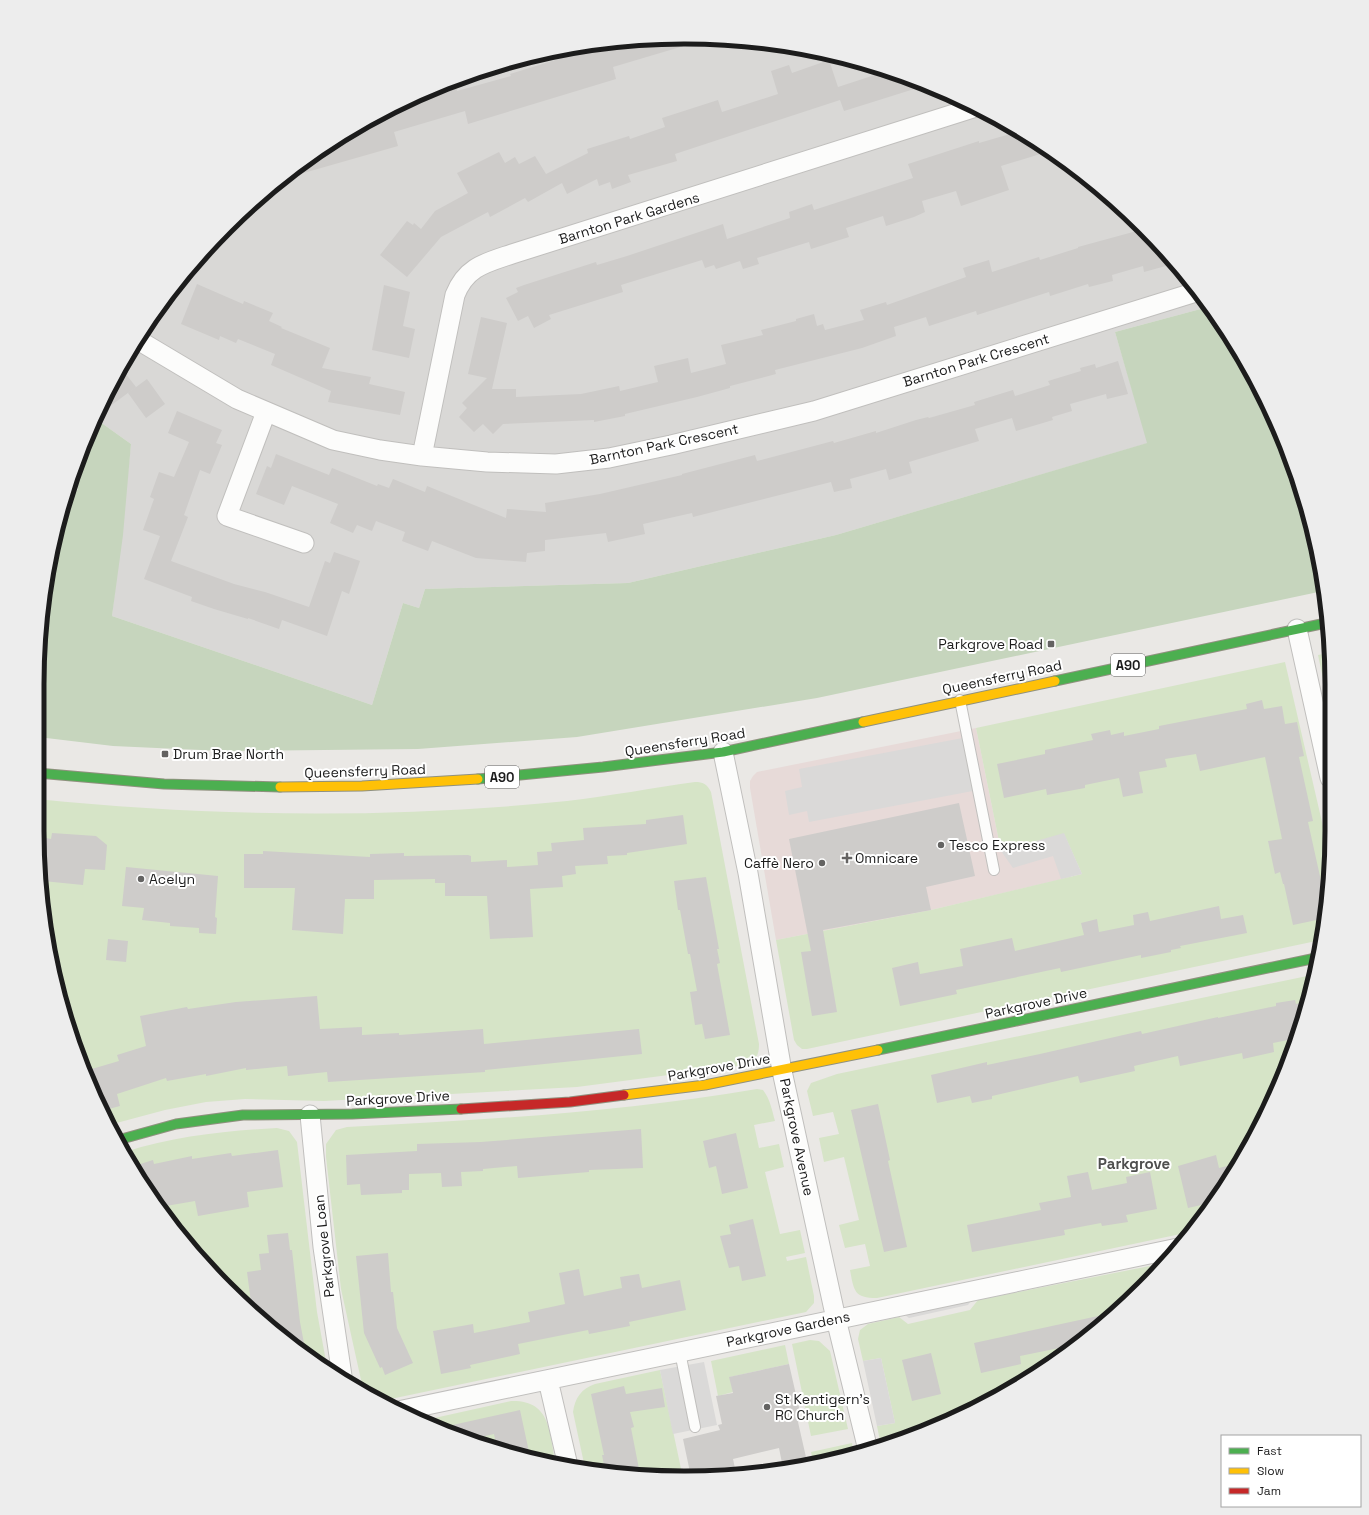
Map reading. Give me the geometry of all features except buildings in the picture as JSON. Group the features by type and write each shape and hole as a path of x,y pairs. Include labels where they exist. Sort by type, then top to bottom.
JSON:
{"main road":[{"name":"Queensferry Road","path":"44,774 152,783 239,787 340,787 454,781 644,764 723,752 960,700 1322,624"},
{"name":"Parkgrove Drive","path":"123,1138 162,1127 210,1118 243,1115 310,1115 448,1110 570,1102 705,1085 782,1071 1312,959"}],"street":[{"name":"Barnton Park Gardens","path":"422,456 455,295 460,282 469,272 481,265 512,254 967,110"},
{"name":"Barnton Park Crescent","path":"143,343 237,398 266,412 333,440 380,450 422,456 487,462 556,464 609,458 814,411 1192,293"},
{"path":"266,412 221,514 304,543"},
{"path":"1297,629 1325,755"},
{"name":"Parkgrove Avenue","path":"723,752 748,873 782,1071 836,1319 867,1444"},
{"name":"Parkgrove Loan","path":"310,1115 323,1247 341,1371"},
{"name":"Parkgrove Gardens","path":"409,1409 1168,1250"},
{"path":"548,1380 567,1460"}],"lane":[{"path":"960,700 994,870"},
{"path":"680,1352 695,1427"}],"shaded area":[{"path":"684,44 726,45 768,49 809,56 850,66 890,78 930,93 968,110 1005,130 1074,176 1107,203 1137,232 1166,262 1203,308 1115,332 1148,443 836,535 628,583 425,589 419,608 403,603 372,705 112,616 131,444 101,422 130,364 176,295 203,262 262,203 295,176 329,152 364,130 401,110 439,93 479,78 560,56 601,49 643,45"},
{"path":"976,728 1001,851 1064,833 1071,877 931,910 776,940 750,788 750,781 753,776 757,772"},
{"path":"968,737 978,790 809,822 807,811 789,815 785,791 802,787 799,769"},
{"path":"1064,833 1082,874 1061,879 1053,856 1013,868 1001,851"},
{"path":"975,1296 968,1305 909,1318 901,1312"},
{"path":"881,1358 895,1423 877,1426 863,1361"},
{"path":"704,1362 717,1425 673,1434 660,1370"}],"green space":[{"path":"1203,308 1239,364 1259,401 1276,439 1291,479 1303,519 1313,560 1318,592 817,698 577,737 418,749 223,751 113,746 44,738 45,643 49,601 56,560 73,496 78,489 76,485 78,479 101,422 131,444 123,535 112,616 372,705 403,603 419,608 425,589 628,583 836,535 1147,443 1115,332"},
{"path":"1324,654 1325,688 1318,655"},
{"path":"1285,662 1325,835 1324,872 1320,914 1315,941 802,1049 794,1040 776,940 931,910 1082,874 1064,834 1001,851 976,728"},
{"path":"695,782 704,784 711,792 759,1044 756,1057 749,1063 745,1065 577,1087 324,1101 245,1099 206,1102 165,1110 115,1123 93,1076 78,1036 56,955 49,914 45,872 44,800 169,809 302,814 435,811 501,807 599,797"},
{"path":"1308,976 1291,1036 1276,1076 1259,1114 1239,1151 1217,1186 1182,1234 877,1298 869,1298 859,1295 854,1288 850,1270 870,1266 865,1244 845,1248 839,1225 859,1220 844,1157 824,1162 819,1138 839,1134 833,1112 813,1116 807,1091 811,1083 837,1074"},
{"path":"757,1089 763,1090 767,1097 775,1121 754,1125 759,1148 779,1144 784,1167 765,1172 780,1234 800,1230 805,1253 786,1257 787,1261 806,1257 814,1303 806,1312 390,1399 362,1384 341,1289 326,1157 326,1144 336,1130 347,1127 553,1114 655,1104"},
{"path":"277,1128 289,1131 297,1142 317,1312 326,1361 295,1339 262,1312 203,1253 176,1220 130,1151 182,1138"},
{"path":"1154,1265 1107,1312 1074,1339 1040,1363 1005,1385 968,1405 930,1422 902,1433 888,1435 889,1437 880,1440 877,1426 895,1423 881,1358 863,1361 858,1339 860,1330 868,1324 899,1317 908,1324 970,1310 978,1300"},
{"path":"810,1340 819,1341 830,1351 848,1429 811,1436 792,1344"},
{"path":"785,1345 789,1364 730,1377 733,1392 718,1396 711,1361"},
{"path":"660,1370 681,1471 643,1470 584,1463 573,1412 575,1402 582,1391 595,1384"},
{"path":"511,1401 524,1402 534,1406 541,1412 546,1421 555,1458 479,1437 432,1419"},
{"path":"852,1443 853,1448 812,1458 811,1452"}],"traffic: fast":[{"path":"1055,681 1322,624"},
{"path":"478,779 603,767 723,752 863,722"},
{"path":"44,774 164,784 280,787"},
{"path":"878,1050 1312,959"},
{"path":"123,1139 176,1124 243,1115 352,1114 461,1109"}],"traffic: slow":[{"path":"863,722 1055,681"},
{"path":"280,787 362,786 478,779"},
{"path":"624,1095 705,1085 878,1050"}],"traffic: jam":[{"path":"461,1109 570,1102 624,1095"}],"place":[{"name":"Parkgrove Road","path":"1051,644"},
{"name":"Drum Brae North","path":"165,754"},
{"name":"Tesco Express","path":"941,845"},
{"name":"Omnicare","path":"847,858"},
{"name":"Caffè Nero","path":"822,863"},
{"name":"Acelyn","path":"141,879"},
{"name":"St Kentigern’s RC Church","path":"767,1407"}],"district":[{"name":"Parkgrove","path":"1134,1163"}]}
